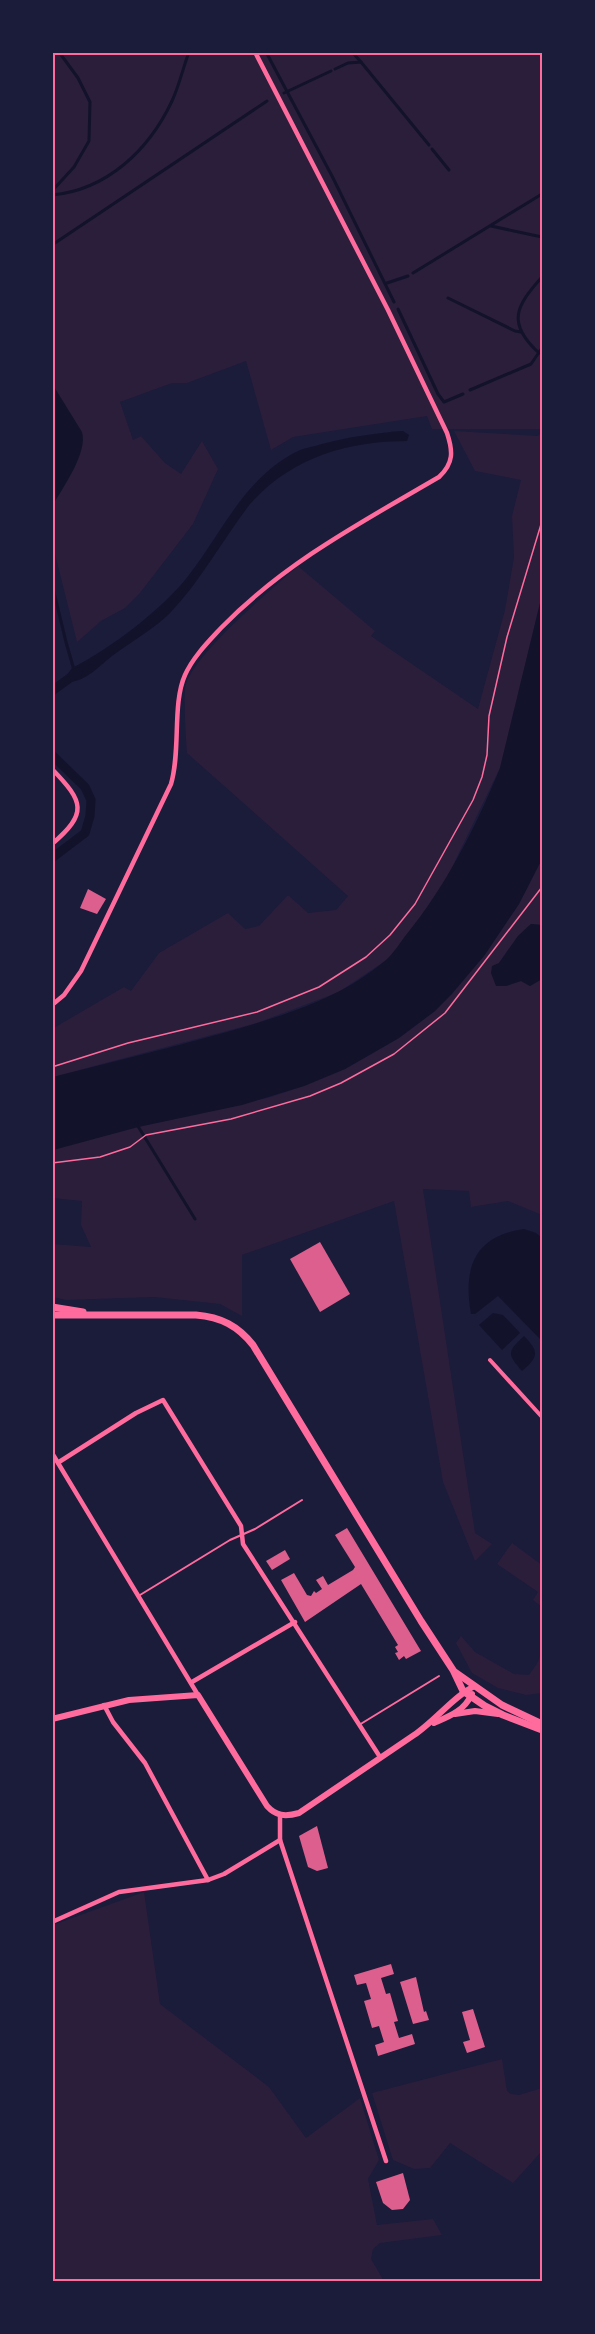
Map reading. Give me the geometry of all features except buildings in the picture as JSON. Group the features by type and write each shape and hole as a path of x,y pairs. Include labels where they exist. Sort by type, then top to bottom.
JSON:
{"main road":[{"path":"52,1307 91,1314"},
{"path":"52,1315 209,1316 233,1325 248,1337 464,1691 504,1715 543,1730"},
{"path":"453,1670 512,1711 543,1724"}],"street":[{"path":"52,1005 64,995 81,971 171,784 177,757 181,688 193,662 236,613 264,587 338,535 439,477 450,463 452,456 447,433 388,310 255,52"},
{"path":"52,769 72,792 77,801 78,810 71,827 52,844"},
{"path":"490,1360 543,1417"},
{"path":"59,1462 153,1403 163,1400 241,1526 243,1544 380,1757"},
{"path":"52,1453 267,1806 280,1815 298,1813 430,1724 464,1691 475,1686"},
{"path":"192,1682 295,1622"},
{"path":"430,1724 464,1707 475,1686"},
{"path":"52,1719 129,1700 198,1695"},
{"path":"104,1705 113,1722 145,1763 208,1880"},
{"path":"454,1714 475,1711 504,1715"},
{"path":"280,1815 280,1840 386,2161"},
{"path":"52,1922 119,1892 208,1880 224,1874 280,1840"}],"lane":[{"path":"140,1595 302,1500"},
{"path":"359,1725 439,1676"}],"path":[{"path":"52,1068 128,1043 257,1012 319,987 366,957 390,935 415,904 472,800 482,777 487,755 489,716 507,637 543,521"},
{"path":"52,1163 100,1157 130,1147 146,1135 231,1119 301,1099 341,1083 394,1054 445,1013 543,887"}],"shaded area":[{"path":"52,53 542,53 542,429 432,429 427,416 293,437 271,450 246,361 187,383 172,383 120,402 133,440 141,436 165,463 181,474 202,441 218,469 193,524 140,593 125,608 101,621 77,642 52,542"},
{"path":"53,385 82,432 83,440 78,460 53,505"},
{"path":"403,431 409,435 407,441 363,444 342,449 321,455 283,475 250,504 193,586 171,612 93,672 70,682 67,675 72,668 103,650 135,627 178,588 248,491 278,463 299,451 322,444"},
{"path":"454,431 538,436 542,432 542,595 500,768 445,882 388,959 339,992 257,1023 53,1077 52,1029 124,987 131,991 159,953 228,913 245,929 259,926 288,895 308,913 336,910 348,896 187,753 185,690 193,670 219,638 298,566 375,631 371,636 478,709 505,610 514,557 512,516 521,480 475,471"},
{"path":"542,595 542,859 519,904 484,956 451,995 435,1011 399,1038 345,1069 304,1086 242,1105 138,1127 53,1150 53,1077 196,1041 284,1015 348,987 392,954 421,916 447,876 481,812 500,768"},
{"path":"542,859 542,925 531,924 518,936 499,963 506,986 521,981 530,986 542,979 542,1215 508,1201 471,1207 469,1191 423,1189 475,1533 492,1544 475,1561 443,1482 394,1201 242,1255 242,1316 220,1304 154,1297 66,1300 53,1297 52,1244 91,1247 81,1225 82,1201 53,1198 53,1150 138,1127 267,1098 345,1069 399,1038 435,1011 484,956 519,904"},
{"path":"531,924 542,925 542,979 530,986 521,981 506,986 496,986 491,973 492,966 499,963 518,936"},
{"path":"524,1229 542,1238 542,1341 498,1296 475,1314 471,1314 469,1282 476,1257 483,1247 494,1239"},
{"path":"493,1313 503,1315 520,1333 502,1350 479,1325"},
{"path":"524,1336 535,1354 532,1361 522,1371 511,1353 514,1346"},
{"path":"512,1543 542,1565 542,1607 533,1600 538,1592 497,1564"},
{"path":"461,1636 475,1652 514,1674 529,1675 538,1662 542,1648 542,1693 526,1695 498,1688 472,1673 456,1643"},
{"path":"144,1892 160,2004 269,2087 306,2138 360,2098 379,2160 368,2179 377,2225 433,2219 442,2235 380,2243 373,2249 371,2259 384,2281 53,2281 53,1925"},
{"path":"502,2059 507,2091 511,2094 519,2095 542,2088 542,2151 513,2183 450,2143 430,2168 414,2169 393,2160 372,2093"}],"waterway":[{"path":"52,56 56,52"},
{"path":"52,191 74,167 89,141 90,102 78,78 59,52"},
{"path":"52,195 72,192 91,185 108,176 138,151 151,136 172,101 189,52"},
{"path":"266,52 332,176 394,302"},
{"path":"352,52 361,62"},
{"path":"335,69 348,63 361,62 429,145"},
{"path":"284,93 331,71"},
{"path":"52,245 267,101"},
{"path":"432,149 449,170"},
{"path":"413,273 542,194"},
{"path":"491,226 542,237"},
{"path":"387,283 408,276"},
{"path":"539,353 522,333 518,315 526,297 542,277"},
{"path":"448,298 521,332"},
{"path":"398,309 438,394 444,402 463,394"},
{"path":"470,390 531,364 542,348"},
{"path":"52,584 74,670"},
{"path":"52,691 78,672"},
{"path":"52,755 85,787 91,800 90,816 85,833 52,858"},
{"path":"136,1123 195,1219"}]}
